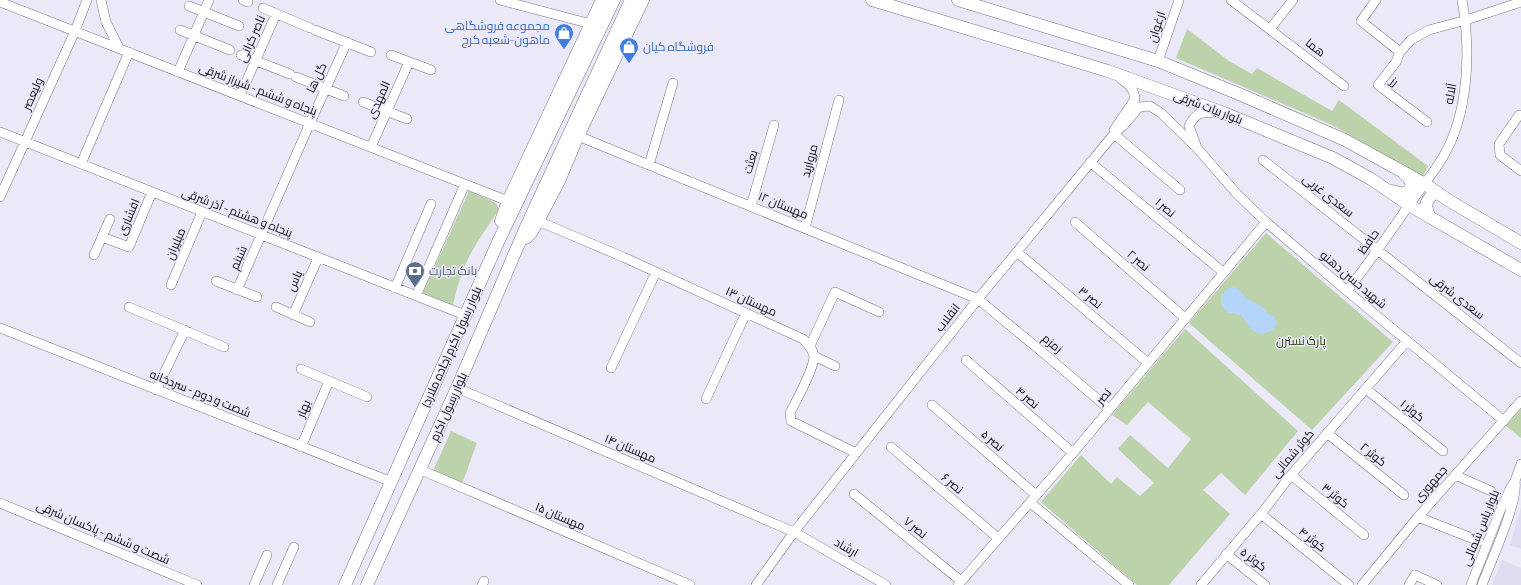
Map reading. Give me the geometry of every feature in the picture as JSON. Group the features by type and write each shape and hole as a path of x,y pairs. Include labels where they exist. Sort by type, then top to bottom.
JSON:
{"main road":[{"path":"597,24 602,0"},
{"path":"499,240 500,225 508,201 597,24 614,0"},
{"name":"بلوار رسول اکرم","path":"367,585 421,470 526,227 631,0"},
{"path":"517,248 531,233 538,222 643,0"},
{"name":"بلوار بیات شرقی","path":"872,0 1108,71 1224,114 1333,158 1390,191 1409,205 1521,270"},
{"name":"بلوار بیات شرقی","path":"958,0 1158,61 1193,74 1345,140 1400,169 1435,192 1521,243"},
{"name":"بلوار رسول اکرم (جاده ملارد)","path":"345,585 597,24"},
{"path":"1390,191 1405,194 1410,190 1412,184 1409,178 1400,169"},
{"path":"1429,216 1425,205 1427,200 1435,192"}],"street":[{"name":"ولیعصر","path":"0,197 75,31 87,0"},
{"path":"101,0 106,22 119,48"},
{"path":"178,72 209,0"},
{"path":"500,0 597,24"},
{"name":"ارغوان","path":"1158,61 1179,0"},
{"name":"هما","path":"1231,0 1344,86"},
{"path":"1270,29 1293,0"},
{"path":"1376,0 1361,21 1400,52"},
{"name":"آلاله","path":"1409,205 1443,156 1456,127 1464,94 1467,65 1466,20 1462,0"},
{"name":"پنجاه و ششم - شیراز شرقی","path":"0,2 508,201"},
{"name":"رز","path":"1427,122 1378,86 1396,62 1400,52 1411,40 1430,30 1521,2"},
{"path":"189,6 239,26"},
{"path":"262,8 371,52"},
{"name":"ناصر کرانی","path":"240,96 276,14"},
{"path":"180,30 230,50"},
{"name":"گل ها","path":"262,235 310,123 347,42"},
{"path":"81,164 129,52"},
{"path":"241,55 344,96"},
{"path":"391,55 431,70"},
{"name":"المهدی","path":"371,148 409,62"},
{"name":"انقلاب","path":"756,585 794,532 978,299 1114,134 1114,129 1135,99 1134,92 1130,85 1108,71"},
{"path":"649,165 673,83"},
{"name":"مروارید","path":"805,228 839,100"},
{"path":"363,102 407,119"},
{"name":"شهید حسن دهنو","path":"1114,134 1139,107 1150,106 1161,113 1197,148 1237,194 1266,222 1504,421"},
{"path":"1197,148 1189,126 1194,117 1202,113 1224,114"},
{"path":"1519,115 1499,144 1500,155 1521,171"},
{"name":"بعثت","path":"751,206 774,124"},
{"name":"پنجاه و هشتم - آذر شرقی","path":"0,132 465,315"},
{"path":"1114,134 1180,190"},
{"name":"مهستان ۱۲","path":"578,136 978,299"},
{"name":"سعدی غربی","path":"1262,160 1378,251"},
{"name":"نصر ۱","path":"1090,162 1223,272"},
{"path":"416,296 465,184"},
{"name":"افشاری","path":"102,237 129,246 152,192"},
{"path":"395,288 431,204"},
{"name":"حافظ","path":"1347,291 1378,251 1409,205"},
{"name":"مبلیران","path":"171,284 202,212"},
{"path":"94,255 110,219"},
{"name":"مهستان ۱۳","path":"538,222 656,272 746,313 803,339 810,346"},
{"name":"نصر ۲","path":"1075,222 1185,318"},
{"name":"نصر","path":"959,583 1073,453 1266,222"},
{"name":"شبنم","path":"238,290 262,235"},
{"name":"سعدی شرقی","path":"1378,251 1521,363"},
{"name":"نصر ۳","path":"1017,252 1148,363"},
{"name":"یاس","path":"293,315 318,258"},
{"path":"611,368 656,272"},
{"path":"216,281 257,297"},
{"path":"856,453 791,421 790,414 810,369 814,356 810,346 835,292 879,312"},
{"name":"زمزم","path":"978,299 1048,356 1109,409"},
{"path":"128,307 224,346"},
{"path":"276,307 310,322"},
{"path":"706,399 746,313"},
{"name":"شصت و دوم - سردخانه","path":"0,328 392,482"},
{"path":"156,390 185,330"},
{"name":"کوثر شمالی","path":"1201,585 1261,514 1291,475 1407,341"},
{"path":"814,356 835,366"},
{"name":"نصر ۴","path":"966,360 1073,453"},
{"path":"301,369 367,397"},
{"name":"بهار","path":"301,446 329,381"},
{"name":"مهستان ۱۴","path":"457,388 794,532"},
{"name":"کوثر ۱","path":"1366,389 1443,451"},
{"name":"جمهوری","path":"1362,585 1418,517 1521,401"},
{"name":"نصر ۵","path":"932,405 1036,495"},
{"name":"کوثر ۲","path":"1327,433 1404,495"},
{"name":"نصر ۶","path":"891,447 998,538"},
{"name":"بلوار یاس شمالی","path":"1482,585 1513,505 1521,464"},
{"name":"مهستان ۱۵","path":"421,470 690,585"},
{"name":"کوثر ۳","path":"1291,475 1364,535"},
{"path":"1455,475 1491,491"},
{"name":"بلوار یاس شمالی","path":"1471,585 1502,504 1518,482"},
{"name":"نصر ۷","path":"854,494 959,583"},
{"name":"شصت و ششم - پاکسان شرقی","path":"0,503 197,585"},
{"path":"1032,504 1129,585"},
{"name":"کوثر ۴","path":"1261,514 1349,585"},
{"path":"1418,517 1479,541"},
{"name":"ارشاد","path":"794,532 886,585"},
{"path":"277,585 294,547"},
{"name":"کوثر ۵","path":"1226,554 1265,585"},
{"path":"254,585 267,555"},
{"path":"1409,585 1415,575 1437,585"}],"shaded area":[{"path":"1521,507 1521,549 1510,545"},
{"path":"1502,560 1521,568 1521,585 1492,585"}],"green space":[{"path":"1187,29 1229,61 1252,74 1257,68 1332,111 1339,100 1428,166 1423,176 1332,125 1176,58"},
{"path":"469,191 496,203 499,209 477,242 468,259 460,279 453,305 423,293"},
{"name":"پارک نسترن","path":"1266,233 1393,342 1312,430 1189,323"},
{"path":"1185,329 1298,431 1245,495 1221,473 1203,490 1230,514 1169,585 1137,585 1041,502 1081,455 1111,484 1117,477 1140,496 1154,483 1118,449 1130,435 1168,468 1191,439 1148,402 1127,425 1112,415"},
{"path":"1521,409 1521,438 1506,426"},
{"path":"451,431 477,443 462,483 433,471"}],"water":[{"path":"1233,287 1240,290 1248,299 1262,307 1268,314 1275,317 1277,324 1272,330 1265,334 1257,333 1250,328 1241,315 1226,312 1221,303 1221,295 1227,289"}],"place":[{"name":"مجموعه فروشگاهی ماهون-شعبه کرج","path":"564,50"},
{"name":"فروشگاه کیان","path":"629,64"},
{"name":"بانک تجارت","path":"415,288"}]}
